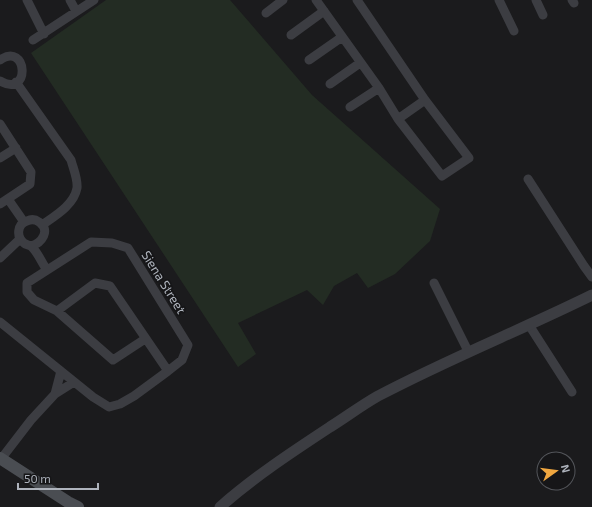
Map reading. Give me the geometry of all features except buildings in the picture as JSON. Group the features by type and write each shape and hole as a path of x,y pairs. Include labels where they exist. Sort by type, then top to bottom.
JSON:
{"main road":[{"path":"0,458 78,507"}],"street":[{"path":"27,0 44,34"},
{"path":"70,0 76,11"},
{"path":"33,40 94,0"},
{"path":"266,13 283,0"},
{"path":"316,0 379,88 398,120 442,176 469,158 425,100 357,0"},
{"path":"498,0 514,31"},
{"path":"536,0 543,15"},
{"path":"291,35 324,11"},
{"path":"309,60 342,37"},
{"path":"0,60 9,56 23,58 22,76 16,82 11,84 5,84 0,81"},
{"path":"330,84 360,63"},
{"path":"16,82 71,160 75,173 77,188 71,201 61,211 42,225"},
{"path":"350,107 379,88"},
{"path":"398,120 425,100"},
{"path":"0,124 32,172 30,184 4,201 24,222"},
{"path":"0,158 16,148"},
{"path":"528,179 592,277"},
{"path":"34,220 42,225 45,232 43,239 38,244 31,246 24,244 18,233 24,222 34,220"},
{"path":"0,258 20,239"},
{"name":"Siena Street","path":"56,311 34,300 27,292 27,283 91,242 112,243 128,248 188,345 182,360 168,370"},
{"path":"31,246 47,270"},
{"path":"0,322 93,397 109,407 120,404 134,396 168,370 145,339 110,286 95,283 56,311 113,360 145,339"},
{"path":"434,283 468,351"},
{"path":"220,507 243,487 290,453 377,397 468,351 529,325 592,295"},
{"path":"529,325 572,392"},
{"path":"54,394 61,371"},
{"path":"0,458 54,394 74,382"}],"shaded area":[{"path":"106,0 230,0 312,95 440,209 430,241 395,274 368,288 357,273 334,286 323,305 307,290 238,323 256,354 238,367 31,53"}]}
